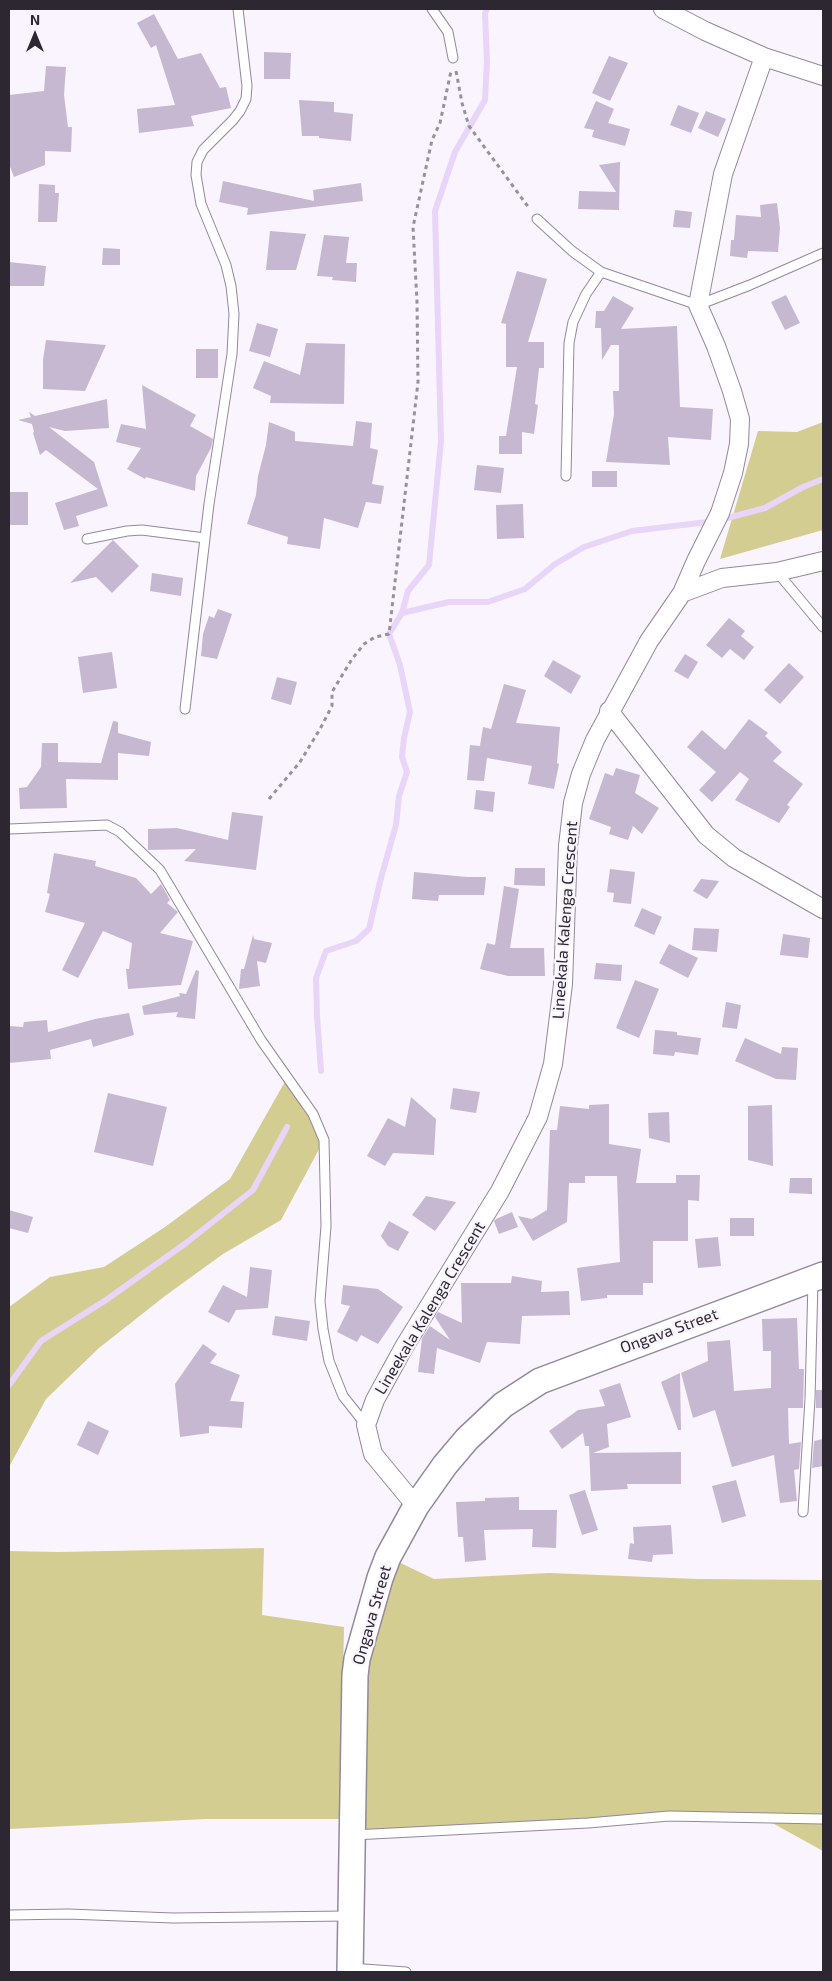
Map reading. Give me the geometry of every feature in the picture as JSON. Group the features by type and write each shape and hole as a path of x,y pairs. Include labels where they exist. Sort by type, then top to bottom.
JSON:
{"street":[{"path":"663,9 705,31 764,57 823,76"},
{"path":"698,305 723,174 764,57"},
{"name":"Lineekala Kalenga Crescent","path":"366,1425 375,1400 404,1347 500,1192 538,1117 553,1064 563,984 568,846 572,803 588,757 609,711 649,641 682,593 720,513 733,473 739,444 740,419 716,346 698,305"},
{"path":"682,593 722,578 777,572 823,561"},
{"path":"609,711 706,835 734,858 823,909"},
{"name":"Ongava Street","path":"350,1970 355,1675 360,1644 380,1578 388,1557 416,1506 445,1464 467,1439 503,1405 540,1381 818,1276"},
{"path":"366,1425 373,1454 416,1506"}],"lane":[{"path":"185,709 214,465 232,354 234,314 231,286 226,265 201,204 196,175 197,162 203,150 233,120 246,99 247,86 238,9"},
{"path":"432,9 448,32 453,58"},
{"path":"537,219 572,251 601,272 698,305 750,285 823,253"},
{"path":"566,476 566,403 572,322 586,294 601,272"},
{"path":"87,539 126,531 142,530 205,538"},
{"path":"777,572 823,627"},
{"path":"9,829 107,826 120,832 160,870 261,1040 313,1114 324,1140 326,1226 320,1301 326,1345 329,1361 343,1396 366,1425"},
{"path":"802,1512 818,1276"},
{"path":"352,1835 588,1823 669,1816 823,1819"},
{"path":"9,1915 68,1914 173,1918 352,1916"},
{"path":"350,1970 406,1972"}],"path":[{"path":"453,58 462,103 469,126 537,219"},
{"path":"269,799 300,762 324,724 332,706 332,692 352,659 364,644 375,637 389,634 418,382 417,302 413,227 432,140 440,124 453,58"}],"shaded area":[{"path":"823,422 823,530 720,559 758,431 797,432"},
{"path":"287,1078 324,1140 281,1220 223,1254 165,1296 99,1348 46,1399 9,1467 9,1307 50,1277 104,1267 165,1227 230,1179"},
{"path":"264,1548 262,1615 344,1627 340,1819 205,1819 9,1829 9,1551 58,1552"},
{"path":"388,1557 434,1579 549,1573 697,1579 823,1580 823,1851 765,1819 669,1816 352,1835 355,1675"}],"building":[{"path":"154,14 178,59 201,53 220,88 226,87 231,108 191,116 194,126 139,133 137,109 175,105 156,45 151,48 137,23"},
{"path":"264,52 291,53 290,79 264,79"},
{"path":"609,56 628,63 610,101 592,93"},
{"path":"46,66 66,67 64,95 68,127 72,127 71,152 45,151 45,165 14,177 9,164 9,95 44,91"},
{"path":"299,100 334,102 334,112 353,114 351,141 319,138 319,136 302,136"},
{"path":"596,101 614,109 608,123 630,129 625,146 592,137 594,130 584,128"},
{"path":"678,105 699,113 691,133 670,125"},
{"path":"706,111 726,119 718,137 698,128"},
{"path":"620,162 619,210 578,209 579,191 616,192 599,165"},
{"path":"223,181 314,201 313,190 361,183 363,201 247,215 248,208 219,202"},
{"path":"39,184 55,185 55,193 59,193 57,222 38,222"},
{"path":"777,203 780,228 778,252 748,251 747,258 730,256 731,240 734,240 736,215 761,217 760,205"},
{"path":"675,210 692,212 690,228 673,227"},
{"path":"270,231 306,234 296,270 266,270"},
{"path":"324,235 349,237 346,263 357,263 356,282 332,280 333,277 317,276"},
{"path":"103,248 120,249 120,265 102,265"},
{"path":"9,262 46,266 44,286 9,286"},
{"path":"517,271 547,279 528,342 544,342 544,368 539,368 535,404 538,405 534,434 522,432 522,454 499,454 499,436 506,436 517,367 506,367 506,324 501,323"},
{"path":"786,295 800,323 785,330 771,302"},
{"path":"613,296 634,308 621,329 677,326 680,407 713,409 711,440 668,437 670,465 606,462 614,414 613,391 619,391 619,345 611,345 602,360 601,328 595,328 596,311 604,311"},
{"path":"257,323 278,329 270,357 249,351"},
{"path":"46,340 106,345 85,391 43,389 43,360"},
{"path":"306,343 345,344 344,404 270,403 271,396 253,388 264,361 300,375"},
{"path":"196,349 218,349 218,378 196,378"},
{"path":"142,385 196,415 190,426 213,439 211,448 196,476 195,491 146,477 145,479 127,469 141,448 116,442 121,424 146,429"},
{"path":"107,399 109,428 65,431 49,427 94,462 108,506 76,516 79,526 64,530 55,503 98,489 46,450 40,455 32,424 18,420 31,417 29,412 35,416"},
{"path":"356,421 372,423 370,448 378,450 372,484 384,486 381,504 366,502 358,528 324,518 320,549 287,544 288,537 247,524 256,495 269,422 295,432 295,441 353,446"},
{"path":"477,465 504,468 501,493 474,490"},
{"path":"592,471 617,471 617,487 592,487"},
{"path":"9,492 28,492 28,525 9,525"},
{"path":"523,504 524,538 497,539 496,505"},
{"path":"113,540 139,566 112,593 96,577 70,583"},
{"path":"152,573 183,578 181,596 150,591"},
{"path":"218,609 232,614 217,659 201,656 203,634 209,616 214,618"},
{"path":"729,618 745,631 741,636 754,647 744,660 730,649 722,658 706,645"},
{"path":"112,652 117,688 83,693 78,657"},
{"path":"685,654 698,662 688,679 674,671"},
{"path":"553,660 581,676 571,694 544,676"},
{"path":"789,663 804,677 780,704 764,690"},
{"path":"277,677 297,682 291,705 271,699"},
{"path":"504,684 526,690 516,723 560,727 557,763 559,764 554,789 528,784 532,766 487,758 484,781 467,780 470,745 480,746 483,727 491,729"},
{"path":"749,719 768,733 765,736 782,752 773,761 803,784 787,805 790,807 779,823 735,800 749,779 740,772 712,802 699,790 716,772 687,747 702,730 725,750"},
{"path":"113,721 118,722 118,733 151,742 149,756 118,753 118,780 66,779 67,808 20,809 19,788 27,787 41,767 42,743 58,743 58,762 101,763"},
{"path":"616,768 640,775 635,793 659,808 642,834 633,826 628,840 609,834 611,827 589,819 605,773 613,776"},
{"path":"476,790 495,792 493,812 474,809"},
{"path":"232,812 263,816 256,870 184,861 196,849 148,850 148,829 177,828 228,840"},
{"path":"54,853 96,861 95,866 136,878 151,894 161,884 170,900 167,903 178,912 160,933 193,941 181,985 128,989 126,969 129,969 132,943 103,931 78,978 62,970 85,923 45,912 50,894 47,893"},
{"path":"515,868 545,868 545,886 514,885"},
{"path":"610,869 635,872 631,904 613,902 614,893 607,892"},
{"path":"414,872 486,877 484,895 439,895 438,901 412,899"},
{"path":"701,879 719,881 707,899 693,891"},
{"path":"504,886 519,889 510,948 544,948 545,976 508,976 480,969 487,943 495,945"},
{"path":"642,908 662,917 654,935 634,926"},
{"path":"694,928 719,929 717,952 692,950"},
{"path":"783,934 810,938 808,958 780,955"},
{"path":"253,935 254,939 272,943 266,963 257,961 260,986 239,989 241,969 244,969"},
{"path":"669,944 698,958 688,978 659,963"},
{"path":"596,963 622,965 621,981 594,979"},
{"path":"196,970 199,971 195,1019 176,1017 178,1012 144,1015 142,1006 180,996 179,993 186,994"},
{"path":"635,980 659,989 639,1038 616,1028"},
{"path":"726,1002 741,1005 737,1029 722,1027"},
{"path":"129,1013 134,1035 93,1047 91,1039 50,1050 51,1059 9,1063 9,1026 23,1027 24,1022 47,1020 48,1032 95,1019"},
{"path":"655,1030 677,1032 677,1035 701,1038 698,1055 675,1052 674,1056 653,1054"},
{"path":"745,1038 781,1054 782,1047 798,1048 796,1080 776,1079 735,1061"},
{"path":"453,1088 480,1092 476,1113 450,1109"},
{"path":"108,1093 167,1107 153,1166 94,1152"},
{"path":"411,1097 436,1119 434,1155 393,1153 385,1166 367,1156 388,1118 405,1127"},
{"path":"609,1104 609,1144 641,1149 636,1183 676,1183 676,1175 700,1175 699,1201 688,1200 688,1241 653,1241 653,1283 643,1283 643,1295 607,1295 607,1298 581,1301 577,1268 620,1262 617,1176 585,1176 585,1183 569,1183 567,1222 533,1241 518,1216 532,1219 547,1210 550,1130 557,1130 560,1106 589,1109 589,1105"},
{"path":"772,1105 773,1166 748,1160 748,1106"},
{"path":"669,1112 670,1143 649,1138 648,1113"},
{"path":"790,1178 812,1178 812,1194 789,1193"},
{"path":"426,1196 456,1202 435,1231 412,1215"},
{"path":"9,1210 33,1217 28,1233 9,1228"},
{"path":"512,1212 518,1227 499,1234 494,1221"},
{"path":"730,1218 754,1218 754,1236 730,1236"},
{"path":"389,1221 409,1232 398,1251 388,1246 381,1236"},
{"path":"718,1237 721,1266 698,1268 695,1239"},
{"path":"250,1267 272,1270 268,1308 236,1310 229,1323 208,1312 223,1285 247,1297"},
{"path":"512,1276 542,1281 541,1292 569,1291 570,1315 522,1316 520,1344 487,1342 480,1363 437,1348 434,1374 418,1372 422,1338 430,1326 450,1340 435,1317 438,1312 462,1323 461,1283 511,1283"},
{"path":"343,1285 378,1289 403,1307 378,1344 361,1335 357,1342 337,1332 350,1306 341,1304"},
{"path":"275,1316 310,1321 307,1341 272,1335"},
{"path":"797,1318 799,1369 804,1369 803,1408 788,1408 789,1444 801,1442 799,1469 794,1470 797,1501 780,1503 774,1455 732,1467 715,1410 693,1418 681,1373 708,1361 707,1342 730,1340 734,1391 771,1388 771,1351 763,1351 762,1319"},
{"path":"203,1344 217,1354 210,1363 240,1375 230,1401 244,1402 242,1428 209,1426 209,1433 180,1437 175,1384"},
{"path":"680,1373 681,1430 678,1430 661,1382"},
{"path":"620,1383 631,1417 607,1424 609,1447 593,1453 681,1452 681,1484 627,1484 628,1489 591,1491 589,1446 585,1446 583,1433 562,1449 549,1431 578,1410 605,1406 599,1390"},
{"path":"816,1390 823,1390 823,1408 816,1408"},
{"path":"88,1421 109,1431 98,1455 77,1445"},
{"path":"823,1439 823,1466 812,1468 814,1441"},
{"path":"736,1480 746,1516 722,1523 712,1486"},
{"path":"585,1490 598,1530 582,1535 569,1495"},
{"path":"519,1497 519,1510 557,1510 556,1548 532,1547 533,1529 484,1530 486,1560 465,1562 463,1537 458,1537 456,1502 485,1501 485,1498"},
{"path":"671,1525 673,1554 653,1555 652,1562 628,1559 630,1543 634,1544 633,1527"}],"waterway":[{"path":"321,1071 316,978 326,951 356,941 369,929 396,825 399,796 407,772 402,757 410,712 400,665 389,634 402,613 408,591 429,565 441,441 435,211 455,152 485,100 487,62 485,13 487,9"},
{"path":"402,613 449,602 488,602 525,589 555,564 584,547 632,531 716,521 765,508 803,487 823,479"},
{"path":"9,1385 41,1341 106,1300 186,1243 253,1190 287,1127"}]}
